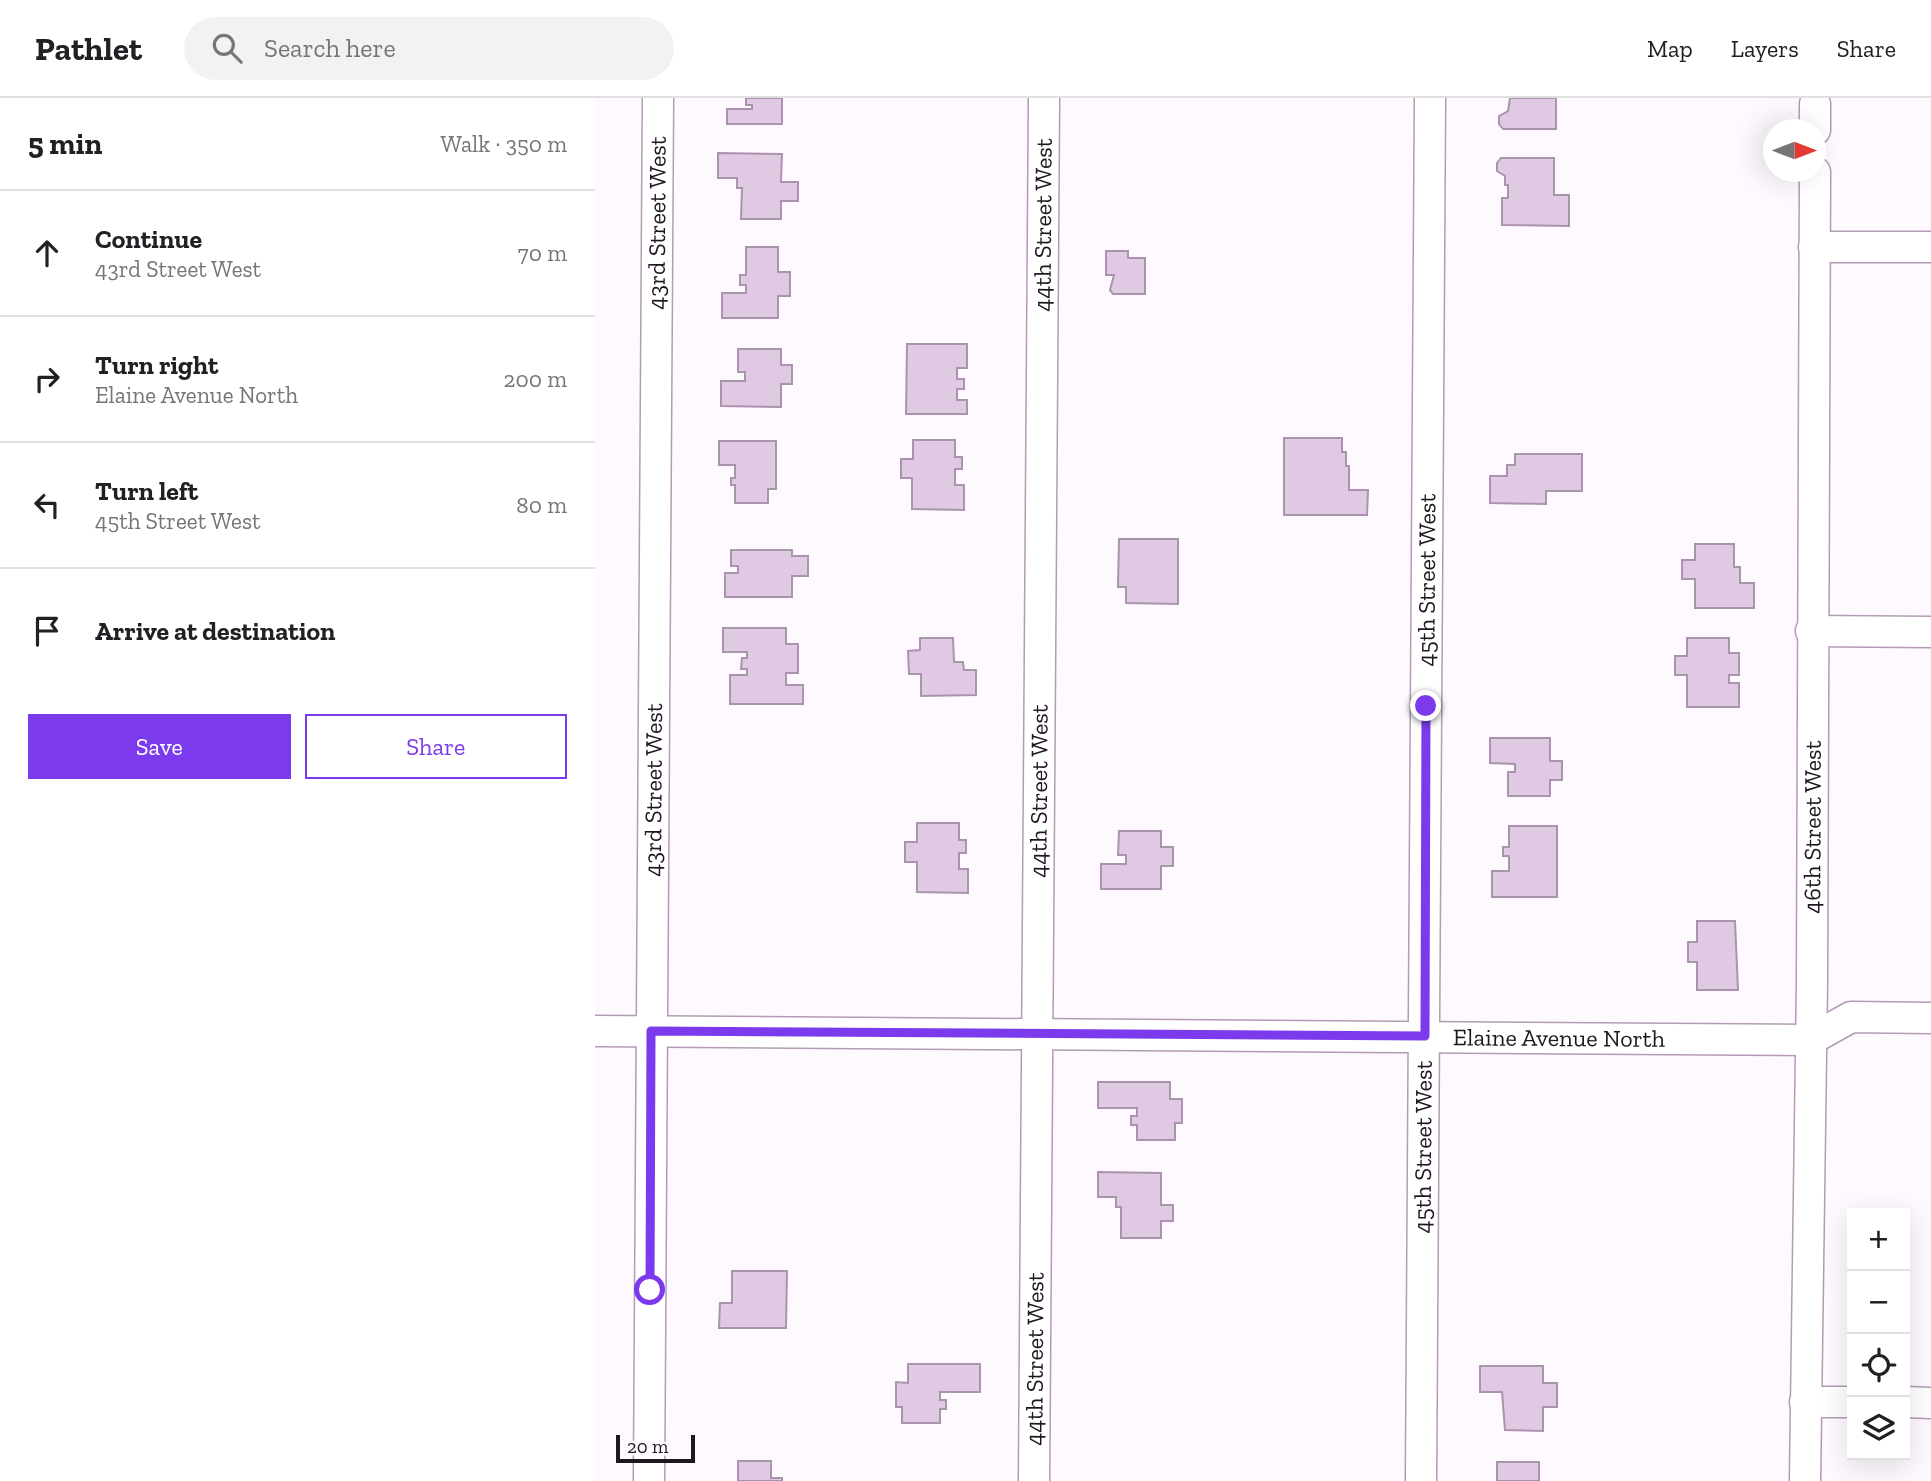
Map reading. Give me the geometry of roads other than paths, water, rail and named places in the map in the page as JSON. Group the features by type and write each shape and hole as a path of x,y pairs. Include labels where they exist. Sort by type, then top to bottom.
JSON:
{"street":[{"name":"43rd Street West","path":"649,1481 657,98"},
{"name":"45th Street West","path":"1421,1481 1430,98"},
{"name":"44th Street West","path":"1034,1481 1044,100"},
{"name":"46th Street West","path":"1805,1481 1815,182"},
{"path":"1814,247 1931,247"},
{"path":"1811,631 1931,632"},
{"name":"Elaine Avenue North","path":"595,1031 1810,1040 1851,1017 1931,1018"},
{"path":"1805,1402 1847,1402"},
{"path":"1910,1402 1931,1403"}]}
